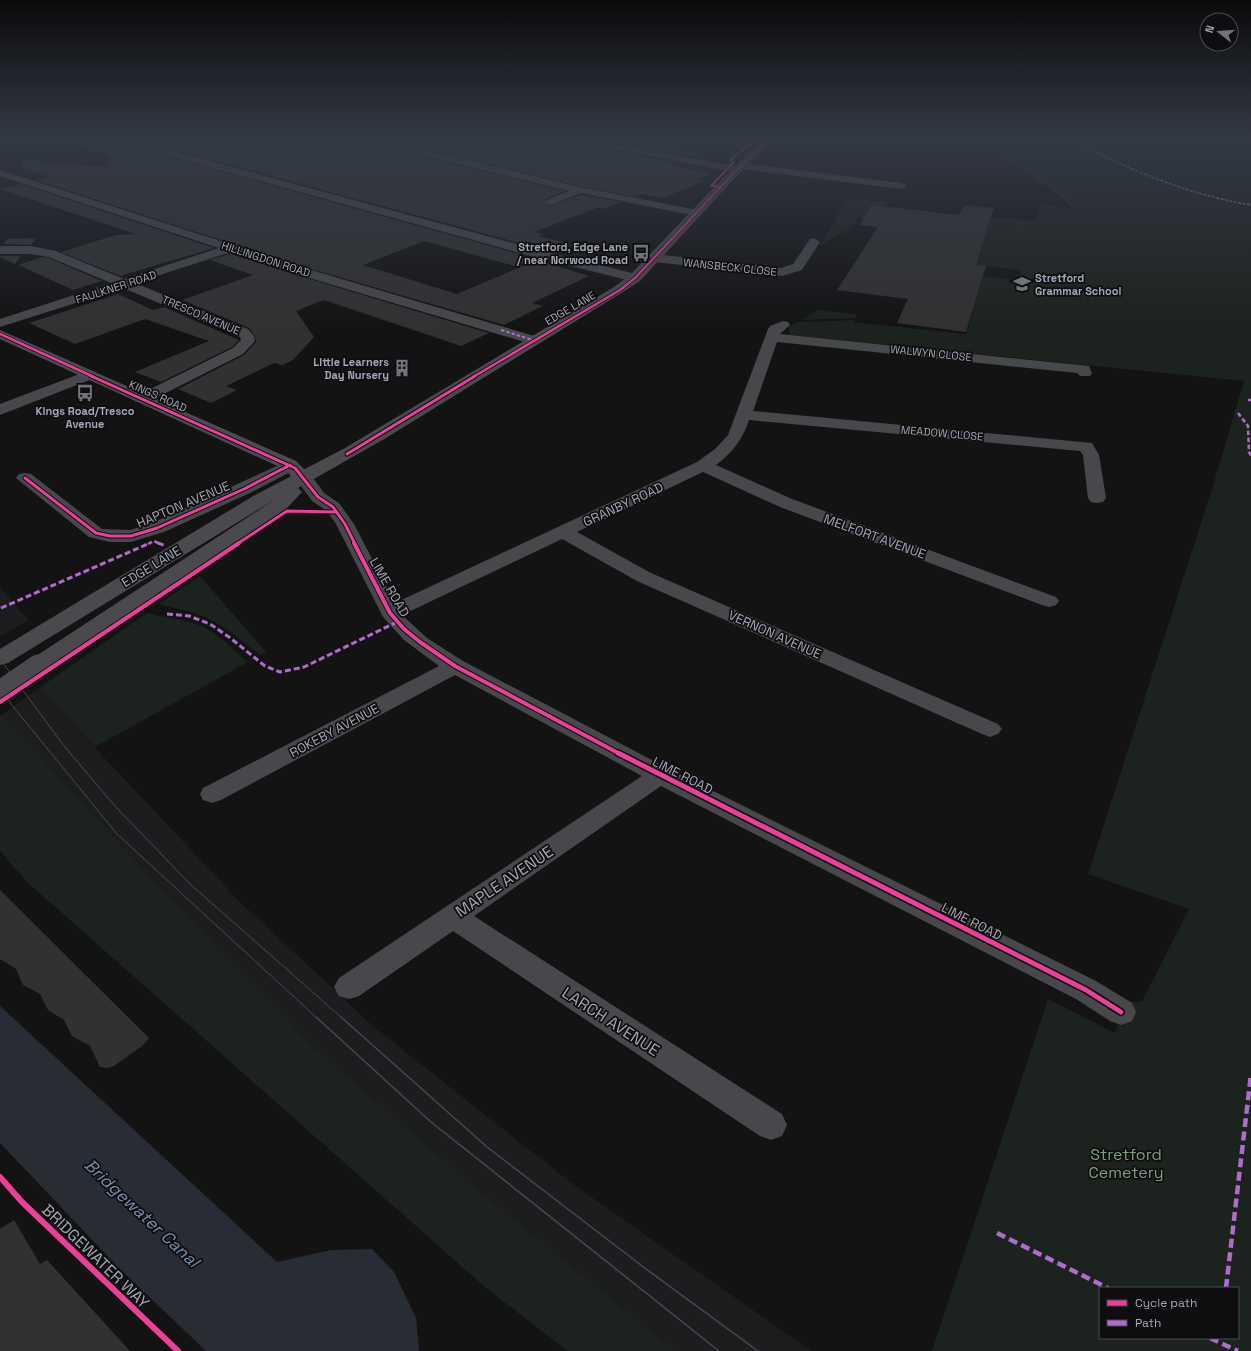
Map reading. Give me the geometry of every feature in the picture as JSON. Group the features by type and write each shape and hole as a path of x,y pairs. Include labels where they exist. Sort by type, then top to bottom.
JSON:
{"highway":[{"name":"EDGE LANE","path":"6,654 261,499 297,472 620,290 636,278 708,201"},
{"name":"EDGE LANE","path":"0,691 280,505 297,472"}],"street":[{"name":"HILLINGDON ROAD","path":"87,201 297,270 533,340"},
{"path":"345,201 617,275 636,278"},
{"path":"636,201 697,213"},
{"path":"418,221 430,216"},
{"name":"WANSBECK CLOSE","path":"654,258 782,272 798,267 814,242"},
{"name":"FAULKNER ROAD","path":"0,323 127,284 232,248"},
{"path":"0,250 30,250 52,254 127,284"},
{"name":"TRESCO AVENUE","path":"127,284 243,332 247,336 248,341 238,351 142,399"},
{"name":"WALWYN CLOSE","path":"778,331 1084,369 1085,373"},
{"name":"GRANBY ROAD","path":"390,613 703,466 729,446 738,430 778,331"},
{"name":"KINGS ROAD","path":"0,334 297,472"},
{"path":"0,410 90,375"},
{"name":"MEADOW CLOSE","path":"744,415 1086,447 1091,455 1098,498"},
{"name":"MELFORT AVENUE","path":"703,466 786,503 1049,601"},
{"name":"HAPTON AVENUE","path":"25,478 96,533 110,536 131,536 157,528 244,489 297,472"},
{"name":"LIME ROAD","path":"297,472 318,496 333,506 345,524 390,613 397,622 411,636 455,666 660,775 1086,990 1121,1012"},
{"name":"VERNON AVENUE","path":"563,532 644,577 990,728"},
{"name":"ROKEBY AVENUE","path":"212,794 455,666"},
{"name":"MAPLE AVENUE","path":"349,986 660,775"},
{"name":"LARCH AVENUE","path":"452,916 771,1125"}],"shaded area":[{"path":"0,587 28,620 0,637"},
{"path":"39,688 240,902 375,1028 574,1185 811,1351 666,1351 351,1091 181,923 2,715"}],"green space":[{"path":"846,201 888,202 885,206 871,205 864,219 858,218 853,226 848,225 850,229 819,246"},
{"name":"Stretford Cemetery","path":"1065,201 1251,201 1251,1351 932,1351 1048,999 1115,1033 1125,999 1132,1002 1142,1001 1189,909 1088,874 1212,489 1244,381 790,335 788,327 798,322 855,320 854,322 966,334 983,276 1019,280 1021,270 976,265 991,217 1036,221 1041,204 1072,208"},
{"path":"818,310 857,315 856,318 801,320"},
{"path":"200,576 266,652 260,655 228,630 201,615 159,604"},
{"path":"147,613 183,620 204,627 220,638 248,662 95,747 39,688"},
{"path":"2,715 159,887 312,1046 475,1188 675,1351 568,1351 486,1288 27,882 0,851 0,716"}],"water":[{"name":"Bridgewater Canal","path":"0,1006 277,1262 331,1250 372,1249 394,1272 416,1318 419,1351 206,1351 119,1268 0,1143"}],"building":[{"path":"36,201 72,201 214,248 120,276 61,252 116,235 136,234"},
{"path":"101,201 328,201 533,258 515,266 424,241 363,265 457,294 537,260 589,276 532,303 543,306 504,325 301,266"},
{"path":"364,201 546,201 546,205 551,206 565,201 621,202 604,209 599,207 534,232 543,234 538,236 567,243 549,251"},
{"path":"871,205 959,215 964,205 994,208 976,265 986,266 966,332 897,323 908,299 837,290 878,227 860,225"},
{"path":"36,238 31,245 3,244 7,239"},
{"path":"231,254 489,333 461,346 324,300 296,311 314,337 293,360 282,365 274,363 226,386 237,390 211,403 178,389 244,355 256,342 255,336 249,328 182,300 253,275 210,260"},
{"path":"0,256 21,256 15,264"},
{"path":"42,257 49,258 102,281 73,290 18,265"},
{"path":"118,294 153,310 164,307 239,340 232,347 161,382 135,372 209,341 145,319 75,344 29,323"},
{"path":"0,890 149,1038 142,1046 114,1066 107,1068 100,1067 90,1046 72,1036 64,1020 48,1010 40,994 23,985 16,969 0,959"},
{"path":"14,1220 40,1264 47,1260 130,1351 0,1351 0,1229"}],"waterway":[{"path":"1068,201 1076,207"}],"tram line":[{"path":"0,659 64,746 114,805 190,884 342,1018"},
{"path":"0,687 11,704 117,834 317,1018"},
{"path":"316,1017 431,1122 719,1351"},
{"path":"341,1017 487,1147 646,1269 758,1351"}],"marked path":[{"path":"1227,201 1251,205"},
{"path":"501,330 533,340"},
{"path":"1238,413 1248,426 1249,452 1251,456"},
{"path":"1,608 154,541 166,546"},
{"path":"167,614 189,616 210,624 265,666 280,672 291,671 304,667 397,622"},
{"path":"1226,1287 1251,1074"},
{"path":"997,1233 1106,1287"},
{"path":"1212,1339 1238,1351"}],"cycle path":[{"path":"347,454 533,340 620,290 635,278 707,201"},
{"path":"0,334 295,468 318,497 333,507 345,524 390,613 412,636 428,649 455,666 660,775 1086,990 1121,1012"},
{"path":"25,478 96,533 110,536 131,536 157,528 244,489 290,465"},
{"path":"0,702 143,605 287,511 336,512"},
{"name":"BRIDGEWATER WAY","path":"0,1177 22,1202 178,1351"}],"place":[{"name":"Stretford, Edge Lane / near Norwood Road","path":"641,253"},
{"name":"Stretford Grammar School","path":"1022,284"},
{"name":"Little Learners Day Nursery","path":"402,368"},
{"name":"Kings Road/Tresco Avenue","path":"85,393"}]}
